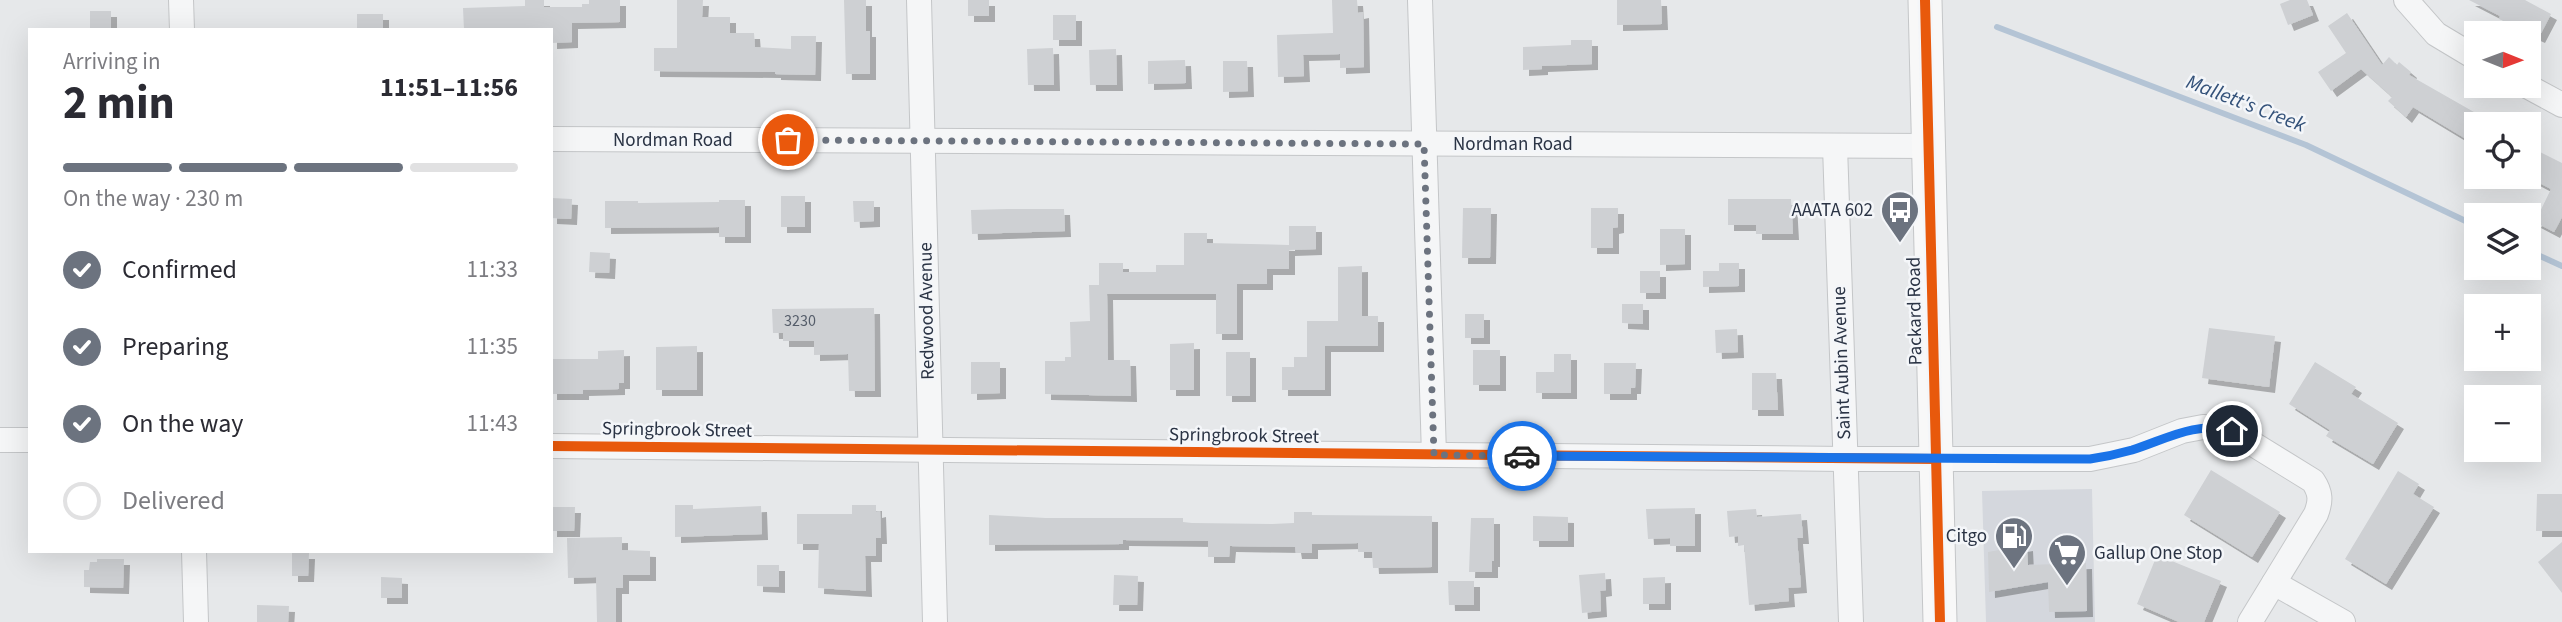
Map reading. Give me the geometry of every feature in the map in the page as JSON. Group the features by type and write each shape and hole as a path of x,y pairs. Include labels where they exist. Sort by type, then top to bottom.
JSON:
{"main road":[{"name":"Packard Road","path":"1925,0 1940,622"}],"street":[{"path":"181,0 181,28"},
{"name":"Redwood Avenue","path":"919,0 934,622"},
{"path":"1420,0 1434,455"},
{"path":"2406,0 2436,34 2464,51"},
{"path":"2541,94 2562,105"},
{"name":"Nordman Road","path":"553,139 1929,146"},
{"name":"Saint Aubin Avenue","path":"1835,146 1851,622"},
{"name":"Springbrook Street","path":"553,446 2090,459 2134,450 2193,429 2218,428 2232,431 2313,481 2319,490 2321,501 2316,514 2274,583"},
{"path":"0,440 28,440"},
{"path":"194,553 196,622"},
{"path":"2250,622 2274,583 2343,622"}],"shaded area":[{"path":"2092,489 2095,622 1986,622 1982,491"}],"building":[{"path":"525,0 544,0 544,7 582,7 582,4 589,4 589,0 620,0 620,22 572,23 572,42 553,43 553,28 464,28 463,8 525,6"},
{"path":"677,0 703,0 702,17 730,17 730,33 754,33 755,47 791,49 791,36 816,36 815,75 654,71 654,48 677,48"},
{"path":"844,0 866,0 866,31 870,31 870,74 846,74"},
{"path":"968,0 989,0 989,16 968,16"},
{"path":"1332,0 1357,0 1358,13 1363,12 1364,67 1340,68 1340,54 1303,55 1304,76 1278,77 1277,35 1333,33"},
{"path":"1617,0 1661,0 1662,24 1617,25"},
{"path":"2290,0 2307,0 2313,15 2288,25 2280,4"},
{"path":"2469,0 2525,0 2551,14 2541,33 2541,21 2503,21 2499,19 2500,16"},
{"path":"90,11 111,11 111,28 90,28"},
{"path":"2347,13 2382,65 2389,57 2397,65 2399,62 2411,72 2409,75 2474,112 2464,112 2464,138 2413,107 2406,117 2388,101 2392,97 2361,69 2331,91 2318,72 2346,53 2328,26"},
{"path":"357,14 383,14 383,28 357,28"},
{"path":"1053,15 1076,15 1076,40 1053,40"},
{"path":"1571,40 1592,40 1592,64 1542,66 1542,69 1523,70 1523,47 1571,45"},
{"path":"1053,48 1054,85 1028,85 1027,49"},
{"path":"1116,49 1117,85 1090,85 1089,50"},
{"path":"1185,60 1186,83 1148,84 1148,61"},
{"path":"1223,61 1247,61 1248,91 1223,92"},
{"path":"2541,152 2562,163 2562,217 2554,232 2541,225 2541,210 2551,189 2541,184"},
{"path":"781,196 805,196 805,227 781,227"},
{"path":"553,198 572,199 571,219 553,218"},
{"path":"1728,199 1791,199 1793,234 1756,234 1756,225 1728,225"},
{"path":"745,200 745,237 719,237 719,227 605,228 605,201 638,203"},
{"path":"853,201 874,201 874,221 854,222"},
{"path":"1463,208 1491,208 1490,258 1462,258"},
{"path":"1591,208 1618,208 1618,227 1613,228 1613,248 1591,248"},
{"path":"1064,209 1065,231 972,234 971,210"},
{"path":"1289,226 1316,226 1316,249 1289,250 1289,269 1267,269 1267,284 1237,284 1237,334 1216,334 1216,294 1107,294 1108,360 1130,360 1131,396 1045,394 1045,361 1065,361 1065,357 1071,357 1070,322 1090,321 1089,285 1099,285 1099,263 1123,263 1123,272 1156,272 1156,265 1184,265 1184,233 1207,233 1207,243 1289,245"},
{"path":"1660,229 1685,229 1685,264 1660,265"},
{"path":"590,252 610,253 609,273 589,272"},
{"path":"1719,263 1739,263 1739,286 1703,287 1703,271 1719,271"},
{"path":"1362,266 1362,316 1378,316 1378,346 1325,346 1325,390 1282,390 1282,367 1294,367 1294,357 1307,357 1307,321 1338,321 1338,267"},
{"path":"1640,271 1660,271 1660,293 1640,293"},
{"path":"1622,304 1643,304 1643,324 1622,323"},
{"path":"874,308 875,391 849,391 848,354 814,355 814,341 783,341 783,333 773,333 772,309"},
{"path":"1465,314 1484,314 1484,338 1465,338"},
{"path":"2209,328 2275,336 2269,387 2202,378"},
{"path":"1737,329 1738,352 1716,353 1715,330"},
{"path":"1194,343 1194,390 1170,390 1170,344"},
{"path":"697,346 697,390 656,390 656,347"},
{"path":"624,350 624,383 619,383 619,389 583,390 583,394 553,394 553,359 598,359 598,351"},
{"path":"1473,350 1500,350 1500,385 1473,385"},
{"path":"1226,352 1250,352 1250,396 1226,396"},
{"path":"1554,354 1571,354 1571,393 1536,393 1536,372 1554,372"},
{"path":"971,362 1000,362 1000,393 971,394"},
{"path":"2315,362 2356,387 2351,394 2398,423 2373,464 2326,436 2330,430 2289,404"},
{"path":"1604,363 1636,363 1635,388 1631,388 1631,394 1604,394"},
{"path":"1752,373 1776,373 1778,410 1752,410"},
{"path":"2211,470 2280,512 2252,557 2184,515"},
{"path":"2398,471 2419,484 2413,494 2434,507 2386,584 2345,559"},
{"path":"2537,494 2562,494 2562,531 2536,531"},
{"path":"675,505 693,505 693,509 761,506 762,534 675,537"},
{"path":"852,505 876,505 876,512 880,511 881,538 876,538 876,556 865,556 866,591 818,588 819,544 797,544 797,514 852,514"},
{"path":"553,507 575,507 574,531 553,531"},
{"path":"1695,508 1695,546 1670,546 1670,538 1648,539 1646,509"},
{"path":"1756,509 1757,517 1801,514 1803,538 1797,538 1801,587 1788,588 1789,601 1749,605 1744,545 1738,546 1738,536 1729,537 1727,511"},
{"path":"1294,512 1312,512 1312,515 1432,516 1432,567 1373,568 1372,552 1358,552 1358,543 1312,544 1312,553 1296,553 1295,547 1230,546 1229,557 1208,557 1208,541 1123,540 1123,544 989,545 989,515 1046,518 1183,518 1183,522 1192,523 1272,524 1294,523"},
{"path":"1533,516 1568,517 1568,541 1533,541"},
{"path":"1471,518 1494,518 1492,572 1469,572"},
{"path":"622,537 622,550 650,551 650,575 623,575 623,588 616,588 616,622 597,622 596,577 568,578 567,538"},
{"path":"2562,542 2562,593 2538,562"},
{"path":"2027,545 2028,565 2086,563 2087,611 2049,612 2048,582 1989,592 1988,552"},
{"path":"292,553 309,553 308,576 292,576"},
{"path":"2157,555 2221,581 2204,622 2179,622 2137,604"},
{"path":"97,559 124,559 123,588 84,587 84,570 89,570 90,562 97,562"},
{"path":"757,565 779,565 779,587 757,586"},
{"path":"1605,573 1606,590 1600,591 1601,611 1582,613 1579,575"},
{"path":"1114,575 1138,576 1137,605 1113,605"},
{"path":"381,577 402,578 402,598 381,598"},
{"path":"1665,577 1665,604 1643,604 1643,578"},
{"path":"1448,581 1474,581 1474,605 1449,605"},
{"path":"257,605 289,606 288,622 257,622"}],"waterway":[{"name":"Mallett's Creek","path":"1997,27 2306,145 2464,220"},
{"name":"Mallett's Creek","path":"2541,256 2562,266"}],"cycle path":[{"path":"1925,0 1940,622"},
{"path":"553,446 1936,459"}],"way so far":[{"path":"788,140 1424,144 1434,455 1522,456"}],"place":[{"name":"AAATA 602","path":"1900,244"},
{"name":"Citgo","path":"2014,570"},
{"name":"Gallup One Stop","path":"2067,587"}],"route":[{"path":"1522,456 2090,459 2134,450 2182,431 2203,427 2232,431"}]}
